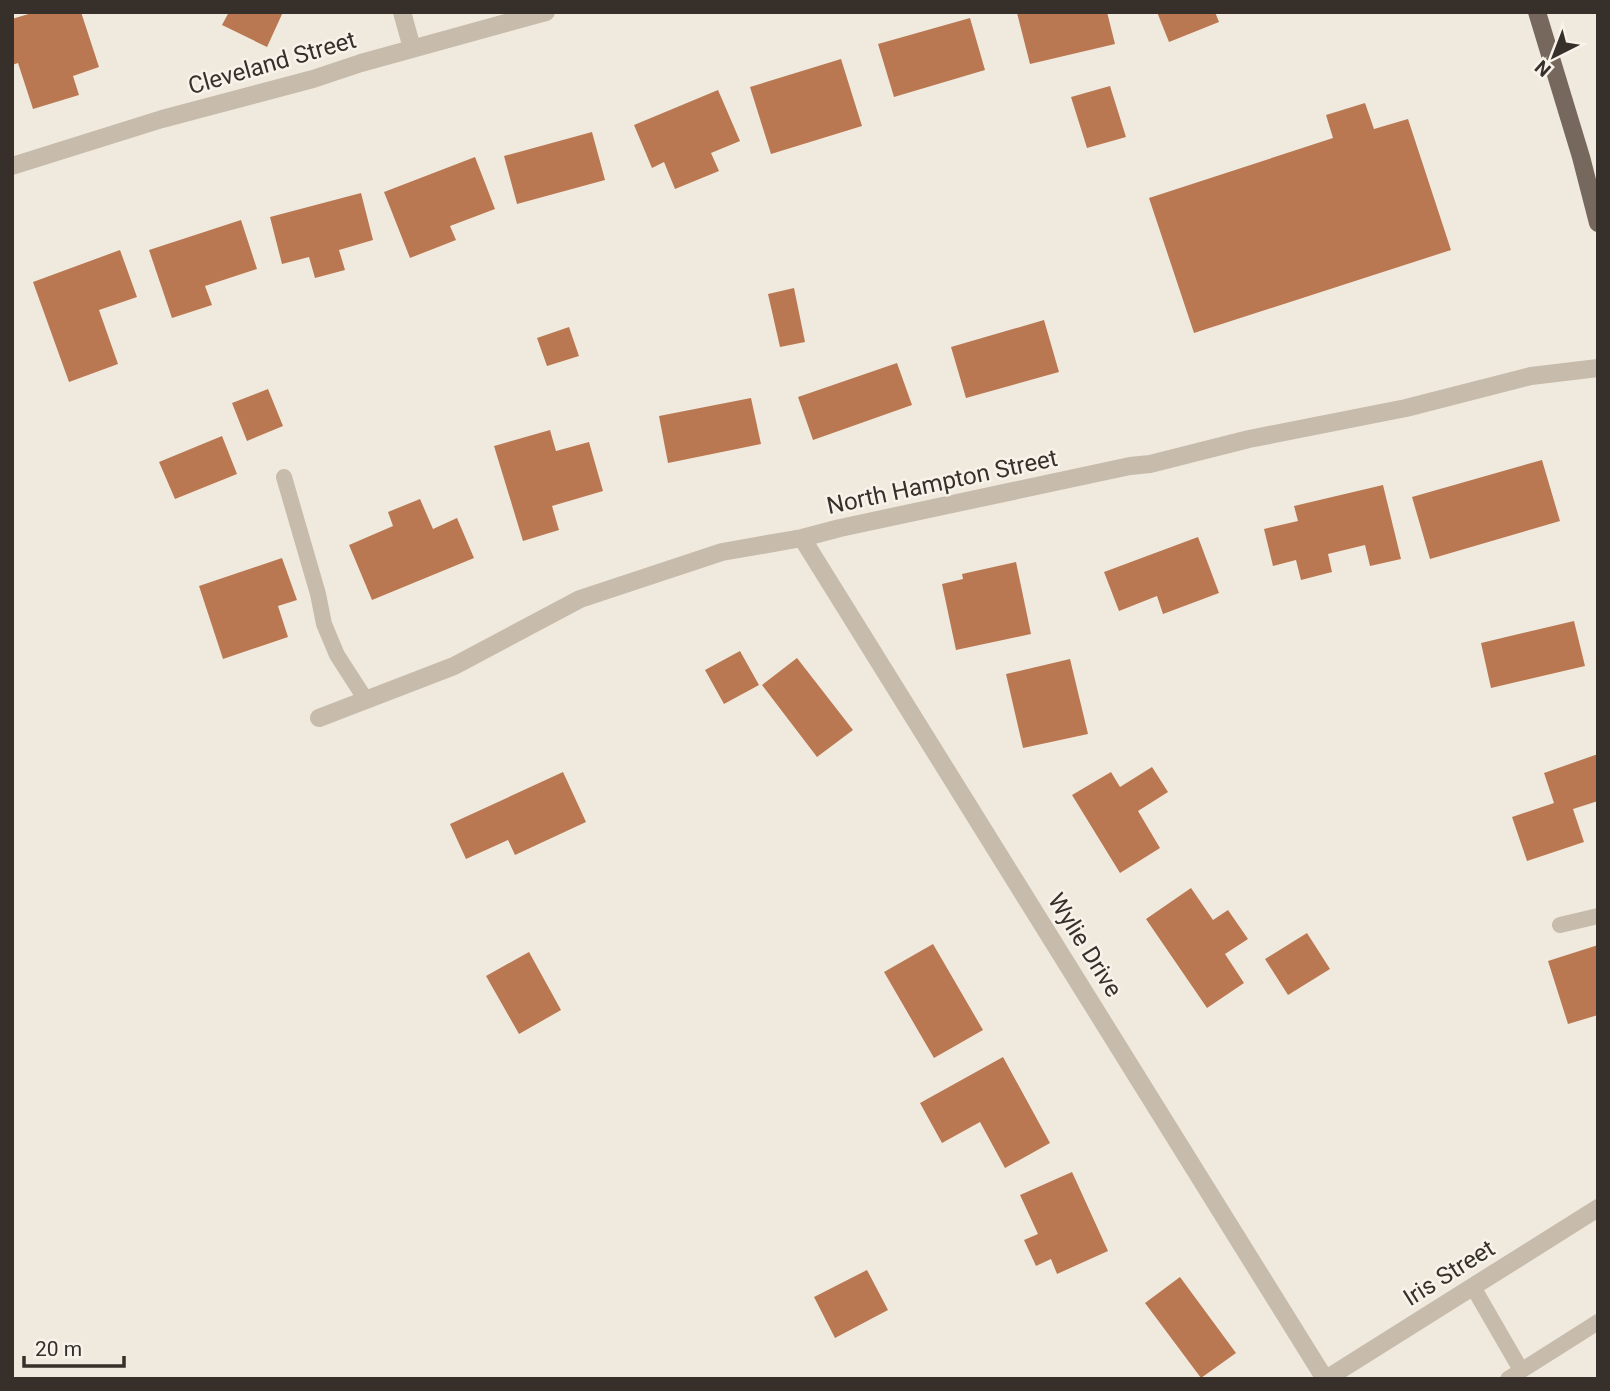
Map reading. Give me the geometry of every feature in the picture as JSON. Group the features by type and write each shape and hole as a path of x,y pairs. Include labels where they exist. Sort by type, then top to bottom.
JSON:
{"main road":[{"path":"1537,12 1598,223"}],"street":[{"path":"402,12 412,48"},
{"name":"Cleveland Street","path":"12,166 162,119 546,12"},
{"name":"North Hampton Street","path":"320,718 454,666 580,600 722,552 802,538 1018,489 1150,464 1249,439 1406,408 1531,376 1598,368"},
{"name":"Wylie Drive","path":"802,538 1325,1379"},
{"name":"Iris Street","path":"1325,1379 1598,1208"}],"lane":[{"path":"284,477 324,624 337,655 366,700"},
{"path":"1560,925 1598,916"},
{"path":"1473,1287 1514,1375 1598,1322"}],"building":[{"path":"35,12 81,12 99,67 73,76 79,95 33,109 18,63 12,65 12,19"},
{"path":"229,12 283,12 267,47 222,25"},
{"path":"1107,12 1115,44 1030,64 1017,13"},
{"path":"1157,12 1215,12 1219,22 1169,42"},
{"path":"970,18 985,70 894,97 878,44"},
{"path":"841,59 862,126 771,154 750,87"},
{"path":"1110,86 1126,137 1087,148 1071,97"},
{"path":"718,90 740,141 711,153 719,171 675,189 664,162 652,168 634,125"},
{"path":"1365,103 1374,129 1408,119 1451,250 1194,333 1149,198 1333,138 1326,115"},
{"path":"592,132 605,180 517,204 504,156"},
{"path":"475,157 495,209 450,226 456,240 410,258 384,192"},
{"path":"361,193 373,240 339,250 345,270 315,278 309,257 282,264 270,217"},
{"path":"241,220 257,269 205,286 212,305 172,318 149,250"},
{"path":"120,250 137,297 99,310 118,364 69,382 33,282"},
{"path":"794,288 805,342 780,347 768,294"},
{"path":"1044,320 1059,372 966,398 951,347"},
{"path":"569,327 579,356 547,366 537,338"},
{"path":"897,363 912,405 813,440 798,397"},
{"path":"268,389 283,426 247,441 232,403"},
{"path":"751,398 761,444 668,463 659,416"},
{"path":"550,430 556,451 589,442 603,491 552,506 559,530 523,541 494,446"},
{"path":"222,436 237,474 175,499 159,462"},
{"path":"1542,460 1560,521 1430,559 1412,497"},
{"path":"1383,485 1401,559 1370,566 1365,545 1328,554 1332,572 1301,580 1296,560 1273,566 1264,529 1298,521 1294,506"},
{"path":"420,499 433,529 457,518 474,558 372,600 349,545 393,526 388,512"},
{"path":"1198,537 1219,593 1163,614 1157,596 1119,611 1104,572"},
{"path":"282,558 297,600 278,606 288,637 223,659 199,586"},
{"path":"1016,562 1031,634 956,650 942,584 963,579 962,574"},
{"path":"1574,621 1585,666 1491,688 1481,643"},
{"path":"740,651 759,685 724,704 705,670"},
{"path":"797,658 853,730 817,757 762,685"},
{"path":"1070,659 1088,734 1023,748 1006,674"},
{"path":"1598,754 1598,801 1573,809 1584,842 1527,861 1512,817 1554,803 1544,773"},
{"path":"1152,767 1168,792 1138,811 1160,848 1120,873 1072,795 1111,772 1120,787"},
{"path":"563,772 586,822 515,855 508,840 466,859 450,824"},
{"path":"1191,888 1213,920 1228,910 1248,939 1225,954 1244,983 1207,1008 1146,919"},
{"path":"1307,933 1330,969 1288,995 1265,959"},
{"path":"933,944 983,1030 934,1058 884,972"},
{"path":"1598,945 1598,1015 1568,1024 1548,961"},
{"path":"529,952 561,1010 519,1034 486,976"},
{"path":"1003,1057 1050,1143 1005,1168 980,1122 942,1143 920,1103"},
{"path":"1072,1172 1108,1251 1057,1274 1051,1259 1036,1266 1024,1240 1038,1234 1020,1195"},
{"path":"867,1270 888,1310 835,1338 814,1297"},
{"path":"1180,1277 1236,1353 1201,1378 1145,1303"}]}
